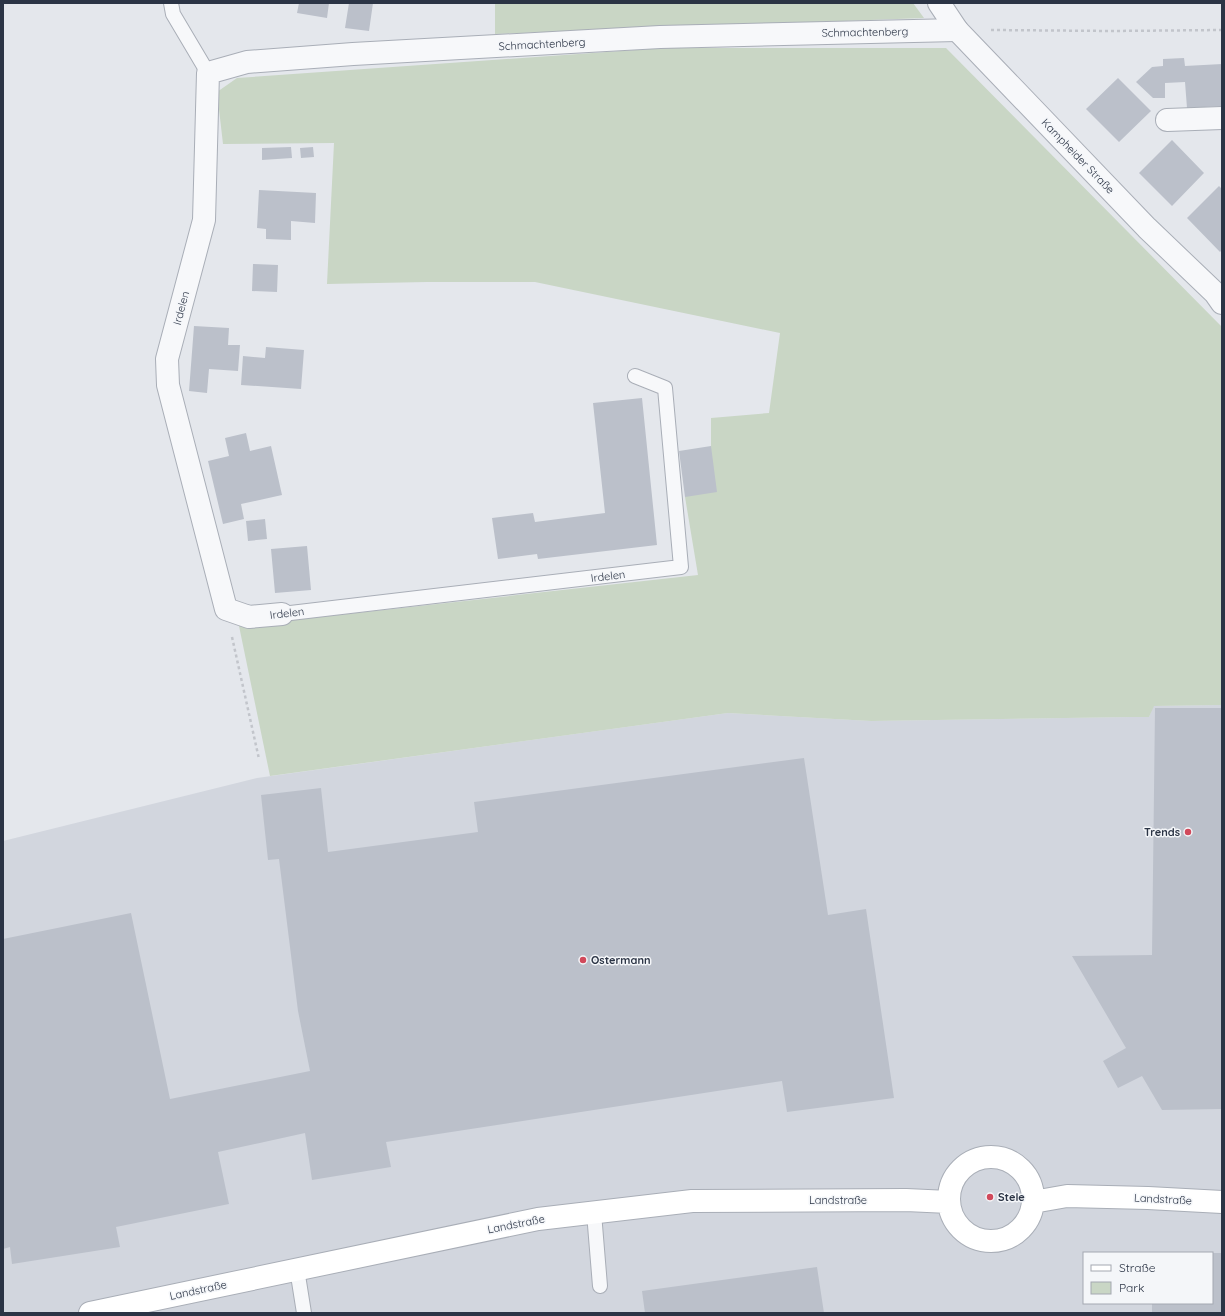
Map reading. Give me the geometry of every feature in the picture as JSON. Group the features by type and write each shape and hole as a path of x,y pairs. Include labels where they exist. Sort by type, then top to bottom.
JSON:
{"main road":[{"path":"990,1156 1004,1159 1017,1165 1026,1175 1032,1188 1033,1202 1031,1214 1024,1225 1015,1234 1003,1240 991,1241 978,1239 967,1233 958,1225 952,1214 949,1202 950,1188 956,1176 965,1165 977,1159 990,1156"},
{"name":"Landstraße","path":"1033,1202 1067,1196 1222,1202"},
{"name":"Landstraße","path":"90,1313 538,1219 692,1201 906,1200 949,1202"}],"street":[{"name":"Kampheider Straße","path":"938,3 957,30 1148,228 1220,294"},
{"name":"Schmachtenberg","path":"208,73 247,62 361,54 660,37 957,30"},
{"name":"Irdelen","path":"208,73 204,220 167,360 168,385 226,609 249,617 282,614"},
{"path":"1167,120 1222,118"}],"lane":[{"path":"172,3 173,14 208,73"},
{"name":"Irdelen","path":"282,614 681,567 665,388 635,376"},
{"path":"594,1213 600,1286"},
{"path":"297,1270 304,1313"}],"path":[{"path":"957,30 1222,30"},
{"path":"226,609 259,759"}],"shaded area":[{"path":"1222,705 1222,1313 3,1313 3,841 257,778 728,713 871,721 1149,717 1153,706"}],"green space":[{"path":"495,3 913,3 924,18 495,34"},
{"path":"663,48 946,48 1222,327 1222,705 1154,706 1149,717 871,721 728,713 270,776 239,626 698,575 685,497 711,446 711,418 769,413 780,333 535,282 327,284 334,143 223,144 217,92 237,78"}],"building":[{"path":"299,3 329,3 327,18 297,13"},
{"path":"349,3 373,3 369,31 345,28"},
{"path":"1184,58 1185,66 1222,64 1222,106 1187,108 1185,82 1165,83 1165,98 1153,98 1136,82 1152,67 1163,66 1163,59"},
{"path":"1118,78 1151,111 1119,142 1086,109"},
{"path":"1172,140 1204,173 1172,206 1139,173"},
{"path":"291,147 292,158 262,160 262,148"},
{"path":"313,147 314,157 301,158 300,148"},
{"path":"1219,186 1222,189 1222,250 1220,252 1187,218"},
{"path":"259,190 316,193 315,223 291,221 291,240 266,239 266,229 257,228"},
{"path":"253,264 278,265 277,292 252,291"},
{"path":"194,326 229,328 228,345 240,345 238,371 209,369 207,393 189,391"},
{"path":"266,347 304,350 301,389 241,385 243,356 265,358"},
{"path":"642,398 657,545 538,559 537,554 498,559 492,518 533,513 535,522 605,513 593,403"},
{"path":"246,433 250,451 271,446 282,495 241,504 244,519 223,524 208,461 229,456 225,438"},
{"path":"711,446 717,492 685,497 679,451"},
{"path":"265,519 267,539 248,541 246,521"},
{"path":"307,546 311,590 275,593 271,549"},
{"name":"Trends","path":"1155,708 1222,708 1222,1109 1162,1110 1142,1076 1118,1088 1103,1061 1126,1048 1072,956 1152,955"},
{"name":"Ostermann","path":"804,758 828,915 866,909 894,1098 787,1112 782,1081 386,1142 391,1167 312,1180 305,1133 218,1152 229,1204 116,1227 120,1247 12,1264 10,1247 3,1249 3,939 131,913 170,1099 310,1071 298,1011 279,859 268,860 261,795 321,788 328,852 478,832 474,802"},
{"path":"1213,1253 1222,1253 1222,1313 1152,1313 1152,1304 1213,1304"},
{"path":"817,1267 824,1313 645,1313 642,1291"}],"place":[{"name":"Trends","path":"1188,832"},
{"name":"Ostermann","path":"583,960"},
{"name":"Stele","path":"990,1197"}]}
